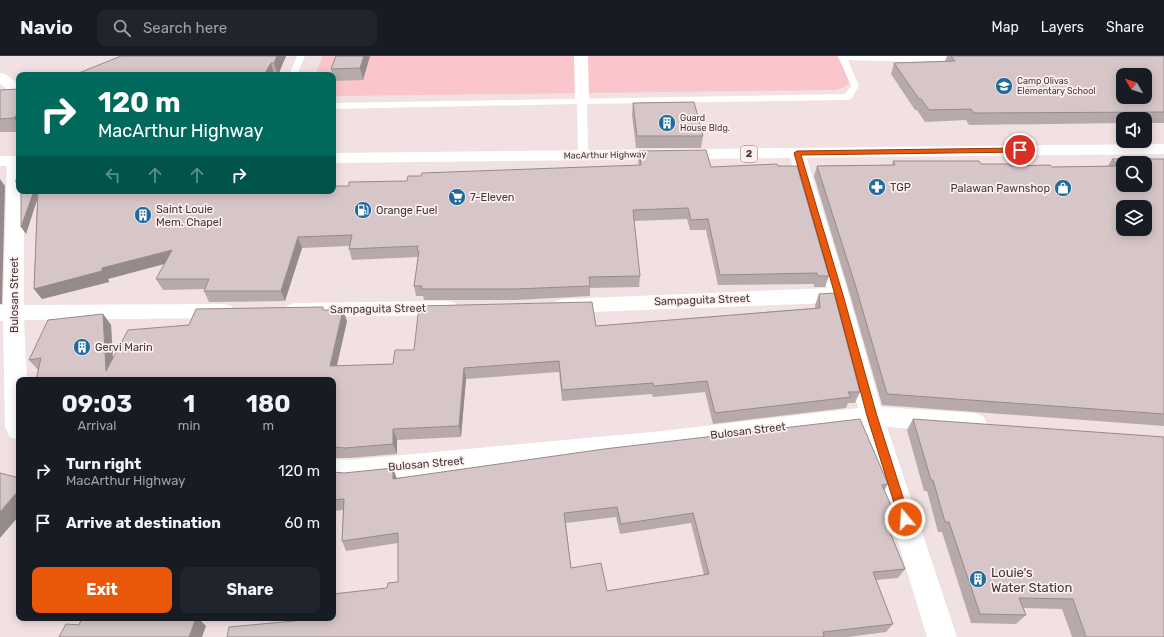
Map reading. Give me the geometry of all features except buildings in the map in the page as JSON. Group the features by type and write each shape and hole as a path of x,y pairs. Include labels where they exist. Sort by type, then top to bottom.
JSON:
{"main road":[{"path":"0,77 16,89"},
{"name":"MacArthur Highway","path":"336,158 1164,148"},
{"path":"797,153 839,295 872,416 942,637"},
{"name":"Bulosan Street","path":"12,161 7,313 16,406"},
{"name":"Sampaguita Street","path":"547,306 839,295"},
{"name":"Sampaguita Street","path":"276,310 468,308"},
{"path":"7,313 245,310"},
{"name":"Bulosan Street","path":"336,470 350,471 654,442 872,416 998,425"}],"street":[{"path":"581,56 582,102"}],"lane":[{"path":"293,72 301,56"},
{"path":"336,106 848,97 854,86 843,56 912,59 973,58"},
{"path":"582,102 583,156"}],"shaded area":[{"path":"323,56 837,56 851,81 845,87 835,90 336,96 336,72 316,72"}],"place":[{"name":"Camp Olivas Elementary School","path":"1004,86"},
{"name":"Guard House Bldg.","path":"667,123"},
{"name":"TGP","path":"877,187"},
{"name":"Palawan Pawnshop","path":"1063,188"},
{"name":"7-Eleven","path":"457,197"},
{"name":"Orange Fuel","path":"363,210"},
{"name":"Saint Louie Mem. Chapel","path":"143,215"},
{"name":"Gervi Marin","path":"82,347"},
{"name":"Louie's Water Station","path":"978,579"}],"route":[{"path":"905,519 872,416 839,295 797,153 1020,150"}]}
